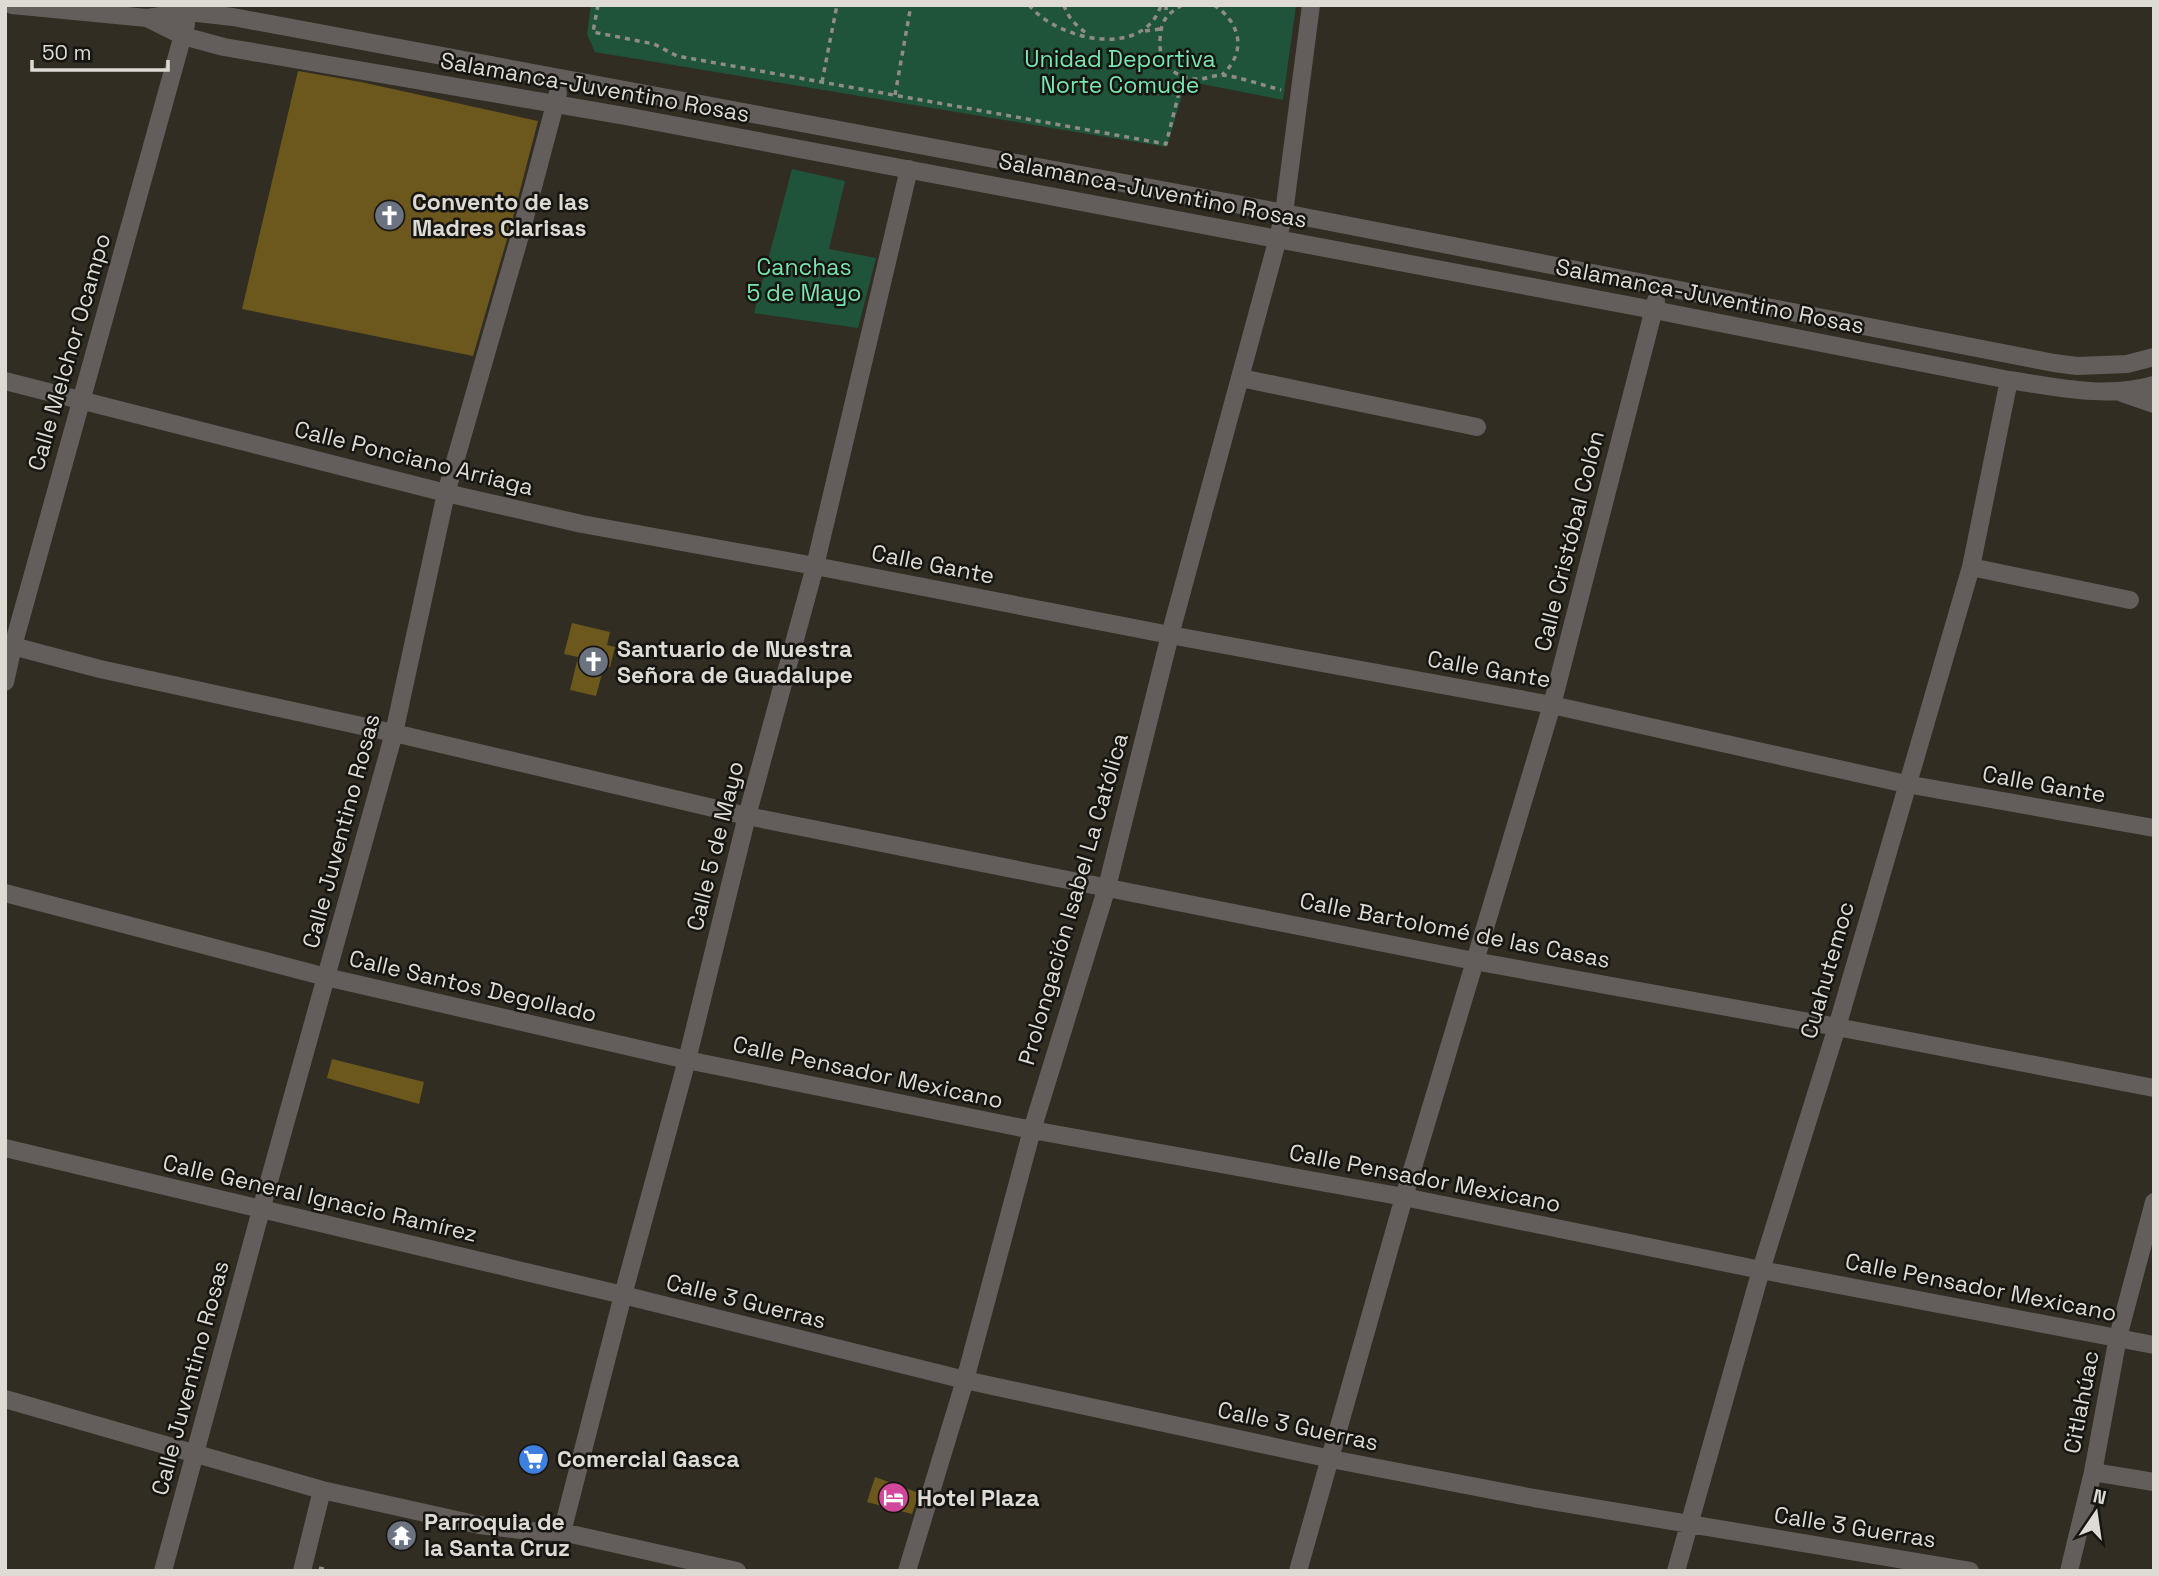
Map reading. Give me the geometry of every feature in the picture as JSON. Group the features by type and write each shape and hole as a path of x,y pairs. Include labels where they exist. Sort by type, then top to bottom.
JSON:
{"street":[{"name":"Salamanca-Juventino Rosas","path":"12,5 147,18 188,12 233,17 1284,213 2054,363 2077,366 2127,364 2154,357"},
{"path":"1284,213 1311,5"},
{"name":"Calle Melchor Ocampo","path":"5,682 9,645 81,400 188,12"},
{"name":"Salamanca-Juventino Rosas","path":"147,18 183,36 224,47 556,103 1278,238 2010,380 2119,392 2154,385"},
{"name":"Calle Juventino Rosas","path":"163,1571 394,733 446,493 556,103 560,79"},
{"name":"Calle 5 de Mayo","path":"562,1532 687,1060 747,816 815,566 909,169"},
{"name":"Prolongación Isabel La Católica","path":"907,1571 965,1380 1032,1130 1107,887 1170,635 1284,213"},
{"name":"Calle Cristóbal Colón","path":"1298,1571 1404,1197 1552,705 1659,288"},
{"path":"1241,378 1476,427"},
{"name":"Cuahutemoc","path":"1676,1571 1762,1270 1837,1027 1971,567 2010,380"},
{"name":"Calle Ponciano Arriaga","path":"5,381 446,493 582,524 815,566"},
{"path":"2119,392 2154,404"},
{"name":"Calle Gante","path":"815,566 1552,705 1906,784 2154,828"},
{"path":"1971,567 2130,600"},
{"name":"Calle Bartolomé de las Casas","path":"9,645 100,669 394,733 747,816 1475,961 2154,1088"},
{"name":"Calle Santos Degollado","path":"5,894 326,977 687,1060"},
{"name":"Calle Pensador Mexicano","path":"687,1060 1032,1130 1404,1197 1762,1270 2154,1345"},
{"name":"Calle General Ignacio Ramírez","path":"5,1148 623,1295"},
{"name":"Citlahúac","path":"2069,1571 2092,1472 2118,1337 2154,1202"},
{"name":"Calle 3 Guerras","path":"623,1295 965,1380 1331,1459 1534,1498 1970,1571"},
{"path":"5,1399 322,1490 479,1525 562,1532 737,1571"},
{"path":"2092,1472 2154,1482"},
{"path":"302,1571 322,1490"}],"path":[{"path":"598,5 593,32 654,44 677,56 1166,144 1183,77"},
{"path":"822,82 837,5"},
{"path":"895,95 911,5"},
{"path":"1030,5 1051,24 1113,40 1143,31 1152,24 1164,5"},
{"path":"1064,5 1075,25 1093,37"},
{"path":"1164,5 1166,15 1160,29 1159,45 1163,61 1176,74 1202,79 1222,75 1281,90"},
{"path":"1166,15 1182,5"},
{"path":"1215,5 1234,24 1238,34 1235,57 1231,67 1222,75"},
{"path":"1143,31 1160,29"}],"green space":[{"name":"Unidad Deportiva Norte Comude","path":"591,5 1296,5 1283,100 1186,81 1167,147 595,52 587,34"},
{"name":"Canchas 5 de Mayo","path":"792,169 845,181 829,249 876,258 858,328 754,313"}],"building":[{"name":"Convento de las Madres Clarisas","path":"298,71 538,121 473,356 242,309"},
{"name":"Santuario de Nuestra Señora de Guadalupe","path":"572,623 610,632 607,645 615,647 610,667 604,666 596,696 570,690 578,657 564,654"},
{"path":"332,1059 424,1082 419,1104 327,1078"},
{"name":"Hotel Plaza","path":"875,1477 919,1493 912,1514 867,1502"}],"place":[{"name":"Convento de las Madres Clarisas","path":"389,215"},
{"name":"Santuario de Nuestra Señora de Guadalupe","path":"594,662"},
{"name":"Comercial Gasca","path":"534,1459"},
{"name":"Hotel Plaza","path":"894,1498"},
{"name":"Parroquia de la Santa Cruz","path":"401,1535"}]}
